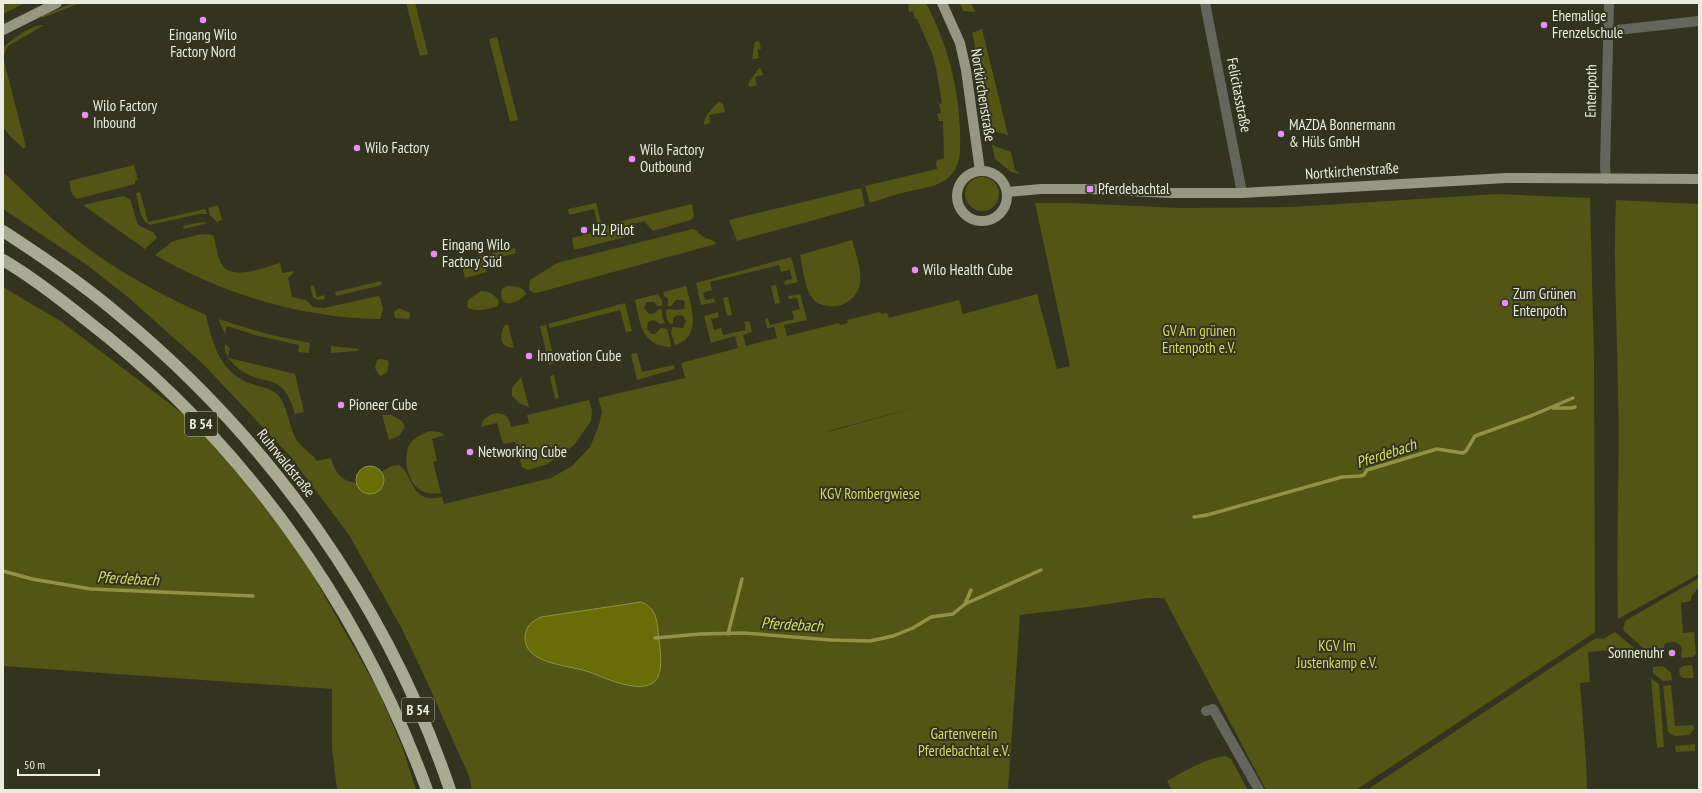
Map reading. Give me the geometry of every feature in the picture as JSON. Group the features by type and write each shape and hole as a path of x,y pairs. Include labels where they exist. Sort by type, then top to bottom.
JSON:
{"highway":[{"name":"Ruhrwaldstraße","path":"3,231 81,285 119,314 157,348 213,402 288,490 324,540 386,642 417,706 450,790"},
{"name":"B 54","path":"3,260 104,333 151,373 188,410 263,494 323,580 355,630 405,732 427,790"}],"main road":[{"path":"3,30 57,3"},
{"name":"Nortkirchenstraße","path":"942,3 960,43 966,70 980,171"},
{"path":"980,171 993,173 999,177 1007,192 1006,203 1003,210 992,218 980,220 968,216 963,211 958,200 959,187 967,176 980,171"},
{"name":"Nortkirchenstraße","path":"1007,192 1041,189 1090,189 1170,194 1242,193 1483,179 1699,179"}],"street":[{"name":"Felicitasstraße","path":"1205,3 1242,193"},
{"name":"Entenpoth","path":"1606,179 1608,3"},
{"path":"1608,31 1699,21"},
{"path":"1206,712 1213,709 1258,790"}],"green space":[{"path":"3,3 25,3 3,14"},
{"path":"73,3 80,3 42,18 41,16"},
{"path":"406,3 415,3 428,54 420,56"},
{"path":"908,3 926,3 940,33 950,64 957,96 960,129 960,155 953,173 938,184 870,203 865,186 937,169 936,161 944,158 943,121 939,121 937,114 941,113 939,104 942,103 936,68 932,53 917,19 915,19 913,11 909,12"},
{"path":"960,3 971,3 975,12 963,11"},
{"path":"44,25 8,46 3,57 3,47 33,27"},
{"path":"982,29 1008,135 989,130 985,107 984,84 972,33"},
{"path":"497,37 518,120 510,122 489,39"},
{"path":"759,41 761,49 757,50 759,58 752,59 755,42"},
{"path":"3,57 26,147 24,149 3,127"},
{"path":"759,68 761,68 763,75 755,77 757,85 750,87 748,84"},
{"path":"719,101 723,104 725,112 709,115 710,123 704,125 707,115"},
{"path":"992,145 1011,152 1015,170 1021,174 1011,172 995,159"},
{"path":"134,165 138,180 135,181 135,184 77,199 72,194 69,181"},
{"path":"3,172 57,223 81,243 115,267 150,288 206,315 211,337 225,365 241,379 270,389 279,396 296,439 302,447 315,458 316,461 331,458 334,468 339,475 346,480 356,483 365,493 375,492 380,488 383,478 381,472 392,466 399,465 419,493 424,497 442,497 444,504 551,478 572,466 590,447 599,425 602,411 598,398 685,378 681,363 738,348 735,336 711,343 704,316 718,312 719,317 711,319 714,330 721,328 723,335 746,330 744,322 749,321 752,332 743,335 746,346 777,338 774,327 767,328 765,319 768,318 770,325 794,319 792,311 800,309 797,298 789,299 788,296 800,294 807,320 784,325 787,336 839,323 840,325 848,323 847,320 880,312 881,314 887,313 889,318 959,300 963,314 1037,294 1057,369 1070,366 1035,203 1181,208 1293,207 1497,194 1590,198 1594,359 1595,632 1356,790 1266,790 1164,598 1148,598 1020,615 1008,790 472,790 469,776 401,627 349,535 290,456 203,364 129,298 87,265 3,209","holes":["927,404 835,430 825,432"]},
{"path":"979,177 985,177 994,182 998,188 998,200 994,206 985,211 979,211 970,206 965,197 965,191 970,182"},
{"path":"861,188 865,206 737,241 729,220"},
{"path":"140,192 148,222 205,209 207,214 199,214 150,225 146,223 140,211 136,193"},
{"path":"123,196 130,199 138,225 153,232 157,238 145,249 83,205"},
{"path":"1616,200 1699,204 1699,574 1618,619 1618,417 1615,271"},
{"path":"596,203 602,226 692,204 694,216 691,220 653,231 644,221 624,226 626,237 574,250 572,238 599,231 594,209 569,215 568,209"},
{"path":"218,205 222,220 217,222 210,215 208,208"},
{"path":"201,222 208,223 184,229 183,226"},
{"path":"693,229 716,244 540,292 534,293 529,290 530,280 557,263"},
{"path":"202,234 213,235 220,262 227,270 233,272 250,272 280,263 282,273 295,271 288,278 292,297 306,300 313,307 324,308 378,296 380,297 383,309 380,319 351,318 321,314 292,309 263,301 207,281 155,255 173,241"},
{"path":"852,240 860,272 859,287 856,294 848,301 839,305 827,306 818,303 813,299 808,289 804,278 800,255"},
{"path":"515,248 516,253 484,262 487,272 465,278 461,261"},
{"path":"791,257 798,282 785,285 784,281 792,279 790,270 781,272 779,265 710,282 712,290 703,293 705,300 714,298 715,302 701,305 696,283"},
{"path":"381,281 382,285 336,296 335,292"},
{"path":"314,285 317,297 324,295 325,299 318,300 313,297 310,286"},
{"path":"776,285 780,303 775,304 771,286"},
{"path":"507,286 521,288 526,294 514,302 505,302 501,296 502,289"},
{"path":"686,286 692,311 692,328 684,341 675,345 671,333 672,327 683,328 686,321 683,316 678,315 673,318 673,323 669,323 666,311 667,309 684,309 685,302 683,300 676,300 671,306 668,306 668,299 664,296 663,292"},
{"path":"3,287 62,322 203,429 298,549 378,690 403,749 416,790 337,790 332,748 332,689 3,666"},
{"path":"481,291 489,292 495,296 499,301 498,306 479,310 467,307 468,300"},
{"path":"658,294 663,302 662,306 658,306 654,302 647,302 644,308 649,314 655,313 659,309 662,310 665,323 660,324 654,320 648,322 647,329 652,334 655,334 661,328 667,329 671,342 670,347 660,346 653,342 644,331 638,316 635,300"},
{"path":"728,297 732,315 727,316 723,298"},
{"path":"625,303 632,331 626,332 620,310 550,328 548,324"},
{"path":"399,308 410,313 410,317 408,319 395,318 394,312"},
{"path":"218,319 267,334 310,343 309,353 298,352 299,345 255,335 227,326 225,334"},
{"path":"508,324 514,348 503,344 501,338 504,326"},
{"path":"546,325 555,363 549,365 540,326"},
{"path":"225,344 230,348 228,356"},
{"path":"331,346 359,349 357,351 331,353"},
{"path":"637,353 642,372 674,365 675,369 637,380 631,354"},
{"path":"229,358 295,374 304,412 295,414 287,394 278,385 249,375 234,364"},
{"path":"377,360 387,360 389,363 387,372 381,376 375,368"},
{"path":"554,375 559,398 555,399 550,376"},
{"path":"521,377 529,407 520,404 512,396 512,388"},
{"path":"589,400 592,410 591,421 574,445 548,464 528,470 522,467 515,442 503,444 497,423 481,427 482,423 487,417 498,413 506,416 511,427 529,423 527,415"},
{"path":"382,415 392,415 402,421 405,427 399,436 389,440"},
{"path":"429,431 440,432 444,435 432,439 437,461 433,462 441,493 434,494 422,491 417,487 409,475 406,460 409,446 412,441"},
{"path":"1699,578 1699,587 1691,597 1691,601 1681,603 1683,633 1694,632 1696,654 1693,657 1681,658 1682,648 1679,644 1672,642 1665,644 1662,654 1651,655 1623,630 1625,621"},
{"path":"1615,632 1633,648 1588,652 1590,682 1580,683 1587,790 1367,790 1596,638 1603,639"},
{"path":"1692,665 1694,678 1683,678 1680,676 1679,669 1683,666"},
{"path":"1663,666 1671,673 1672,680 1663,681 1653,673 1653,667"},
{"path":"1651,678 1659,684 1664,747 1657,748"},
{"path":"1671,685 1675,726 1693,725 1694,729 1689,735 1675,736 1668,732 1663,686"},
{"path":"1695,744 1695,751 1676,752 1675,746"},
{"path":"1225,756 1231,759 1248,790 1172,790 1167,781 1188,769"}],"shaded area":[{"path":"370,466 380,470 384,480 380,490 370,494 360,490 356,480 360,470"},
{"path":"641,602 651,608 654,612 658,628 661,661 660,672 655,681 649,685 631,686 621,684 586,671 548,662 532,653 527,646 525,637 528,627 541,617"}],"waterway":[{"name":"Pferdebach","path":"1194,517 1207,515 1342,477 1364,475 1367,470 1437,449 1463,453 1466,451 1475,436 1533,415 1573,398"},
{"path":"1553,408 1575,407"},
{"name":"Pferdebach","path":"655,638 700,634 744,633 831,640 870,641 893,636 913,628 931,617 953,614 965,604 1041,570"},
{"name":"Pferdebach","path":"3,571 32,579 91,589 253,596"},
{"path":"728,634 742,579"},
{"path":"965,604 971,590"}],"place":[{"name":"Eingang Wilo Factory Nord","path":"203,20"},
{"name":"Ehemalige Frenzelschule","path":"1544,25"},
{"name":"Wilo Factory Inbound","path":"85,115"},
{"name":"MAZDA Bonnermann & Hüls GmbH","path":"1281,134"},
{"name":"Wilo Factory","path":"357,148"},
{"name":"Wilo Factory Outbound","path":"632,159"},
{"name":"Pferdebachtal","path":"1090,189"},
{"name":"H2 Pilot","path":"584,230"},
{"name":"Eingang Wilo Factory Süd","path":"434,254"},
{"name":"Wilo Health Cube","path":"915,270"},
{"name":"Zum Grünen Entenpoth","path":"1505,303"},
{"name":"Innovation Cube","path":"529,356"},
{"name":"Pioneer Cube","path":"341,405"},
{"name":"Networking Cube","path":"470,452"},
{"name":"Sonnenuhr","path":"1672,653"}],"park label":[{"name":"GV Am grünen Entenpoth e.V.","path":"1199,340"},
{"name":"KGV Rombergwiese","path":"870,494"},
{"name":"KGV Im Justenkamp e.V.","path":"1337,654"},
{"name":"Gartenverein Pferdebachtal e.V.","path":"964,742"}]}
